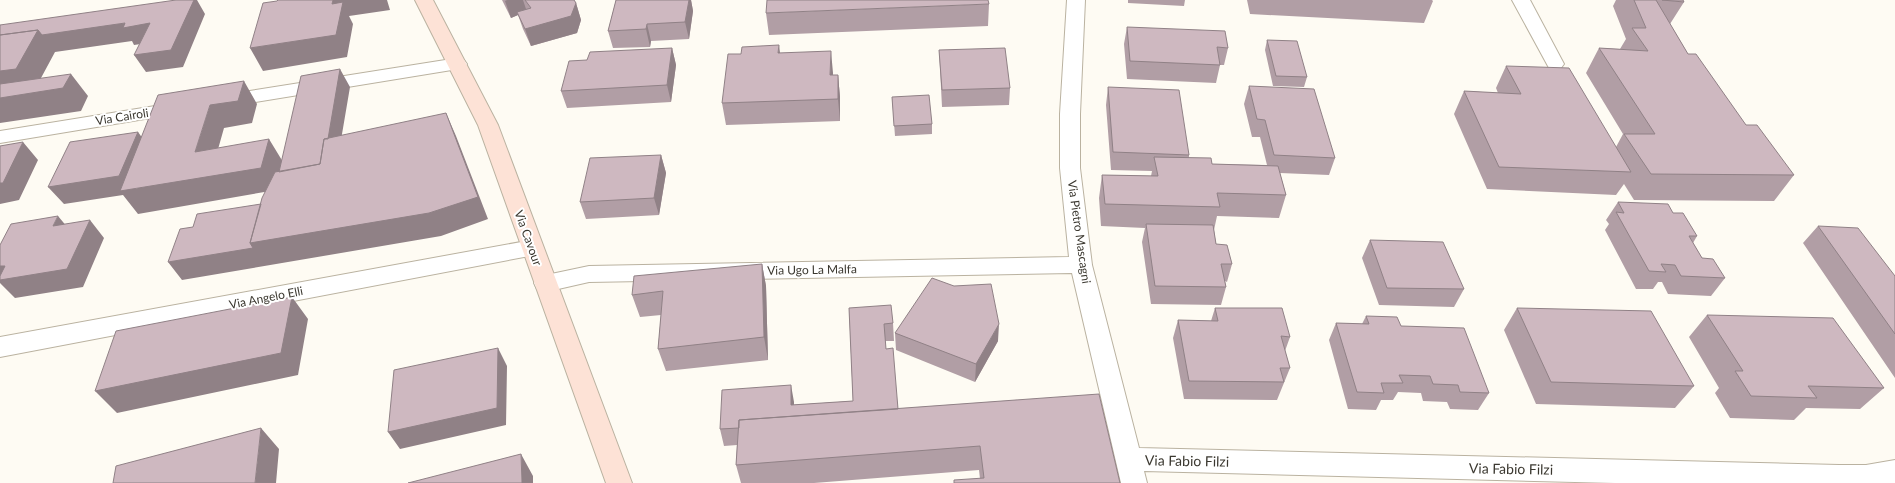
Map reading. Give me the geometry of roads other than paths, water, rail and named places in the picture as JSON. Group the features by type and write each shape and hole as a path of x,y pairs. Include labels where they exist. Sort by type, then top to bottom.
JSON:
{"street":[{"name":"Via Cavour","path":"424,0 488,125 619,483"},
{"name":"Via Pietro Mascagni","path":"1076,0 1070,114 1070,168 1081,265 1131,471"},
{"path":"1521,0 1555,64"},
{"name":"Via Cairoli","path":"0,137 458,64"},
{"name":"Via Angelo Elli","path":"0,347 532,248"},
{"name":"Via Ugo La Malfa","path":"545,283 589,274 1081,265"},
{"name":"Via Fabio Filzi","path":"1131,471 1839,477 1866,477 1895,472"}]}
